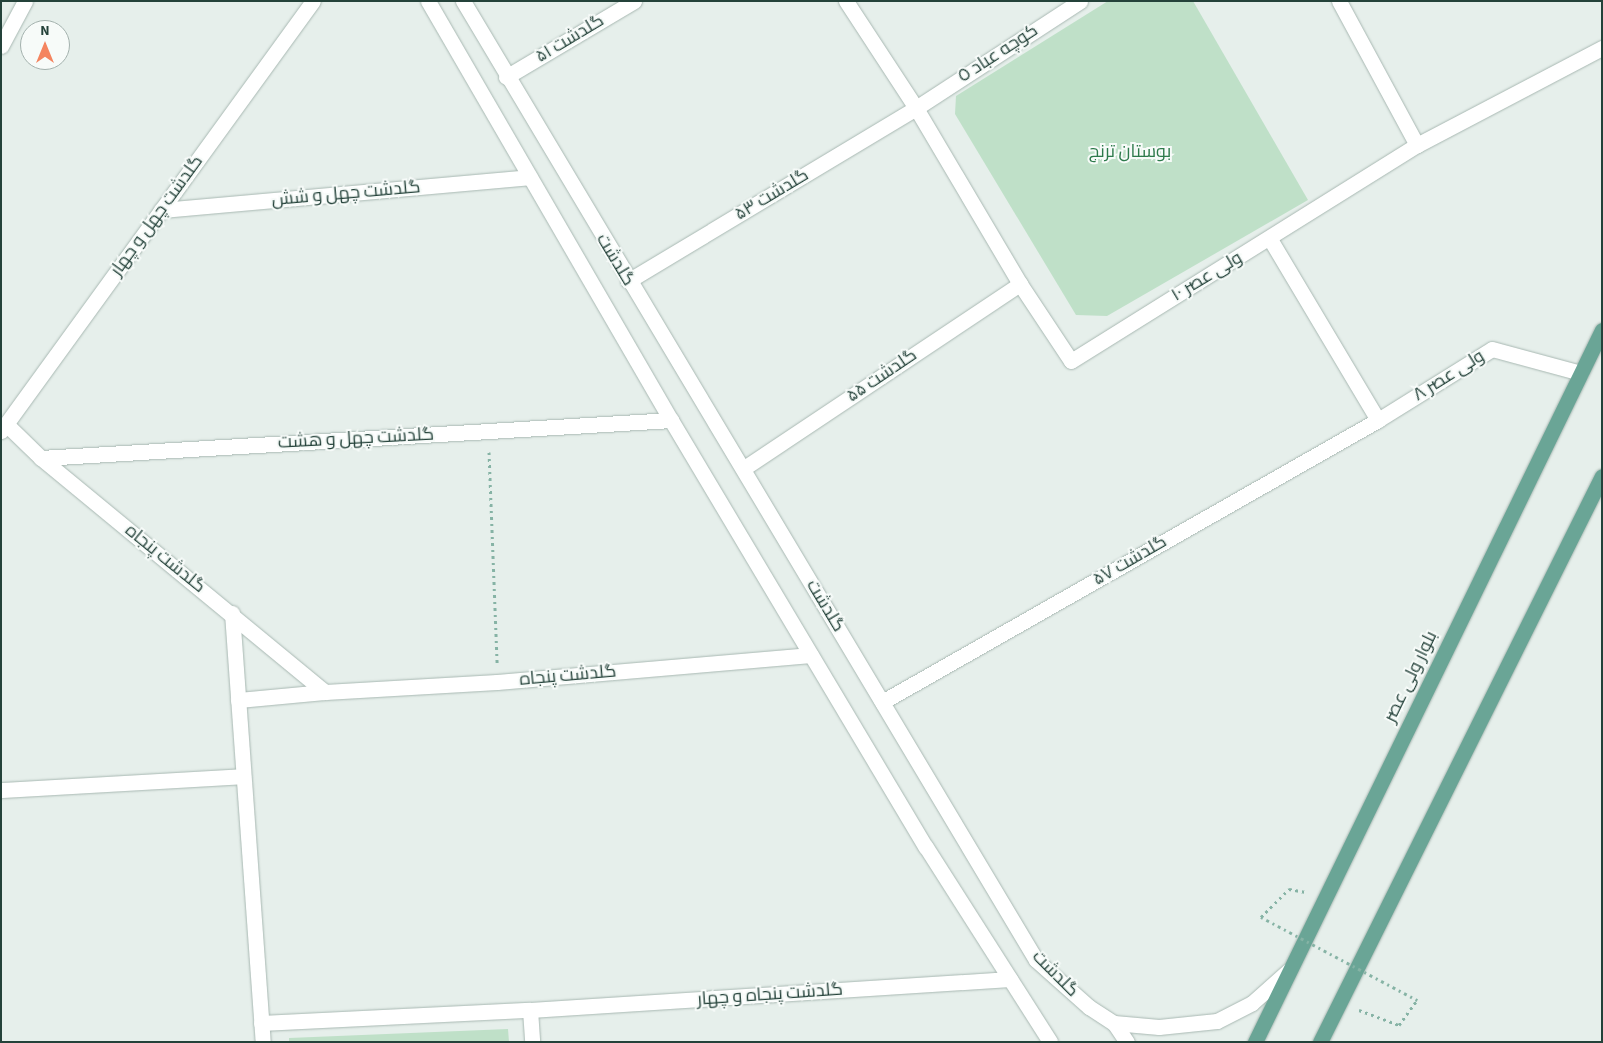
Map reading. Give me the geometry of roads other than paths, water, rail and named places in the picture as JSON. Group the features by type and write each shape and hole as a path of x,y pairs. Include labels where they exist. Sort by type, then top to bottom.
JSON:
{"main road":[{"name":"بلوار ولی عصر","path":"1255,1042 1602,330"},
{"path":"1320,1042 1602,476"}],"street":[{"path":"1,46 25,1"},
{"name":"گلدشت چهل و چهار","path":"4,428 313,1"},
{"name":"گلدشت","path":"428,1 671,420 926,848 1050,1042"},
{"name":"گلدشت","path":"463,1 628,282 744,468 1036,960 1089,1007 1114,1023 1159,1028 1217,1021 1252,1003 1289,970"},
{"name":"گلدشت ۵۱","path":"506,77 634,1"},
{"name":"ولی عصر ۱۰","path":"846,1 916,108 1020,284 1071,361 1270,239 1417,145 1602,48"},
{"name":"كوچه عباد ٥","path":"916,108 1080,1"},
{"path":"1339,1 1417,145"},
{"name":"گلدشت ۵۳","path":"628,282 916,108"},
{"name":"گلدشت چهل و شش","path":"161,210 530,177"},
{"path":"1270,239 1378,420"},
{"name":"گلدشت ۵۵","path":"744,468 1020,284"},
{"name":"ولی عصر ۸","path":"1378,420 1492,349 1581,373"},
{"name":"گلدشت چهل و هشت","path":"41,458 671,420"},
{"name":"گلدشت ۵۷","path":"882,702 1378,420"},
{"name":"گلدشت پنجاه","path":"4,428 232,613 325,692"},
{"path":"232,613 263,1042"},
{"name":"گلدشت پنجاه","path":"238,700 325,692 497,682 811,655"},
{"path":"1,790 243,776"},
{"name":"گلدشت پنجاه و چهار","path":"261,1023 530,1010 1010,979"},
{"path":"530,1010 532,1042"},
{"path":"1114,1023 1127,1042"}],"park label":[{"name":"بوستان ترنج","path":"1130,152"}]}
